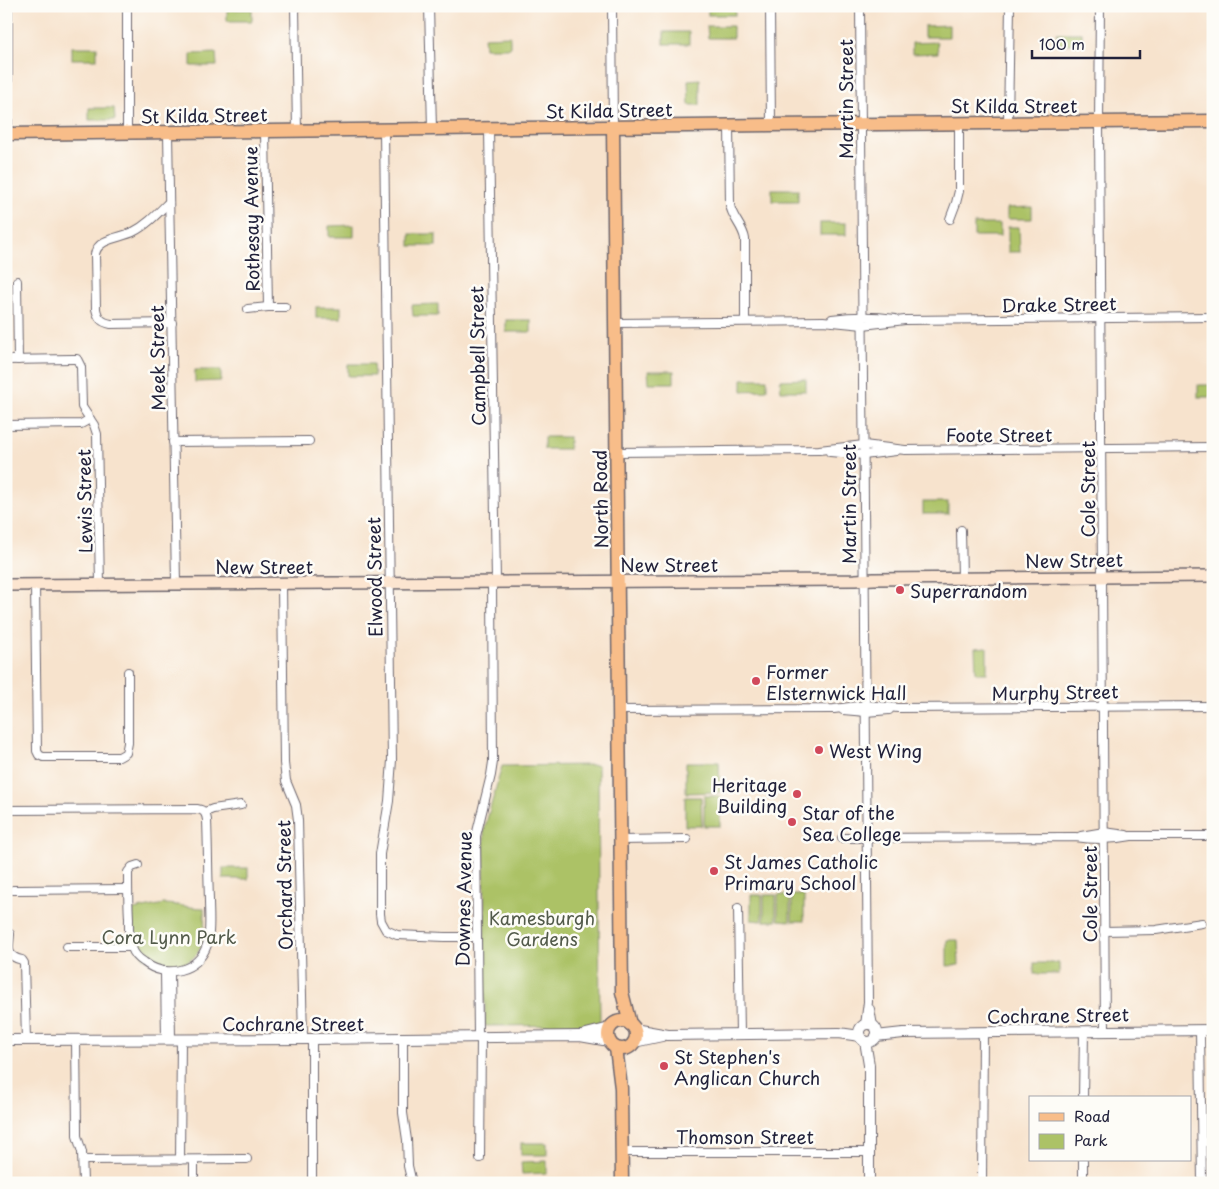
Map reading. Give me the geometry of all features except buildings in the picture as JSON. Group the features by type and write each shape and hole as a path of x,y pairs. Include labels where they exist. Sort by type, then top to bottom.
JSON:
{"main road":[{"name":"St Kilda Street","path":"7,134 1213,121"},
{"name":"North Road","path":"613,128 622,992 612,1035 622,1088 622,1183"},
{"name":"New Street","path":"6,585 1213,576"},
{"name":"North Road","path":"622,992 632,1026"},
{"path":"621,1021 632,1026 636,1033 631,1045 625,1049 612,1035 616,1022 621,1021"},
{"name":"North Road","path":"622,1088 631,1045"}],"street":[{"path":"7,134 8,6"},
{"path":"127,6 127,133"},
{"path":"295,6 296,131"},
{"path":"429,6 432,129"},
{"name":"North Road","path":"612,6 613,128"},
{"path":"770,6 771,125"},
{"name":"Martin Street","path":"860,6 869,1183"},
{"path":"1008,123 1010,6"},
{"name":"Cole Street","path":"1100,6 1099,122 1105,1031"},
{"path":"950,218 959,191 958,123"},
{"path":"729,126 730,205 732,214 742,227 745,239 745,321"},
{"name":"Campbell Street","path":"489,129 494,582"},
{"name":"Elwood Street","path":"384,130 392,760 389,800 380,854 381,921 386,930 397,935 477,937"},
{"name":"Rothesay Avenue","path":"265,132 268,307"},
{"name":"Meek Street","path":"168,133 176,584"},
{"path":"169,202 144,225 133,232 99,245 96,249 96,309 101,321 106,323 172,323"},
{"path":"6,360 18,360 17,281"},
{"name":"Rothesay Avenue","path":"248,309 285,307"},
{"name":"Drake Street","path":"823,321 863,316 905,320"},
{"name":"Drake Street","path":"615,323 823,321 863,325 905,320 1213,317"},
{"name":"Lewis Street","path":"18,360 77,359 81,366 82,407 98,434 100,584"},
{"path":"6,426 81,424 90,419"},
{"path":"173,442 309,441"},
{"name":"Foote Street","path":"818,450 864,445 905,450 1213,447"},
{"name":"Foote Street","path":"617,452 818,450 878,454 905,450"},
{"path":"961,530 962,578"},
{"name":"Downes Avenue","path":"480,1158 480,1037 476,836 493,762 494,582"},
{"name":"Orchard Street","path":"282,583 284,763 286,780 296,805 298,820 312,1183"},
{"path":"34,584 37,751 39,756 123,755 127,751 128,743 128,672"},
{"name":"Murphy Street","path":"619,710 1213,706"},
{"path":"6,810 197,809 205,812 241,805"},
{"path":"138,865 132,867 128,872 131,947 134,953 146,964 157,970 168,972 184,969 202,955 208,941 207,820 205,812"},
{"path":"842,838 1075,837 1092,839 1104,836 1118,839 1131,836 1213,836"},
{"path":"620,840 687,839"},
{"path":"13,890 128,889"},
{"path":"738,908 740,1034"},
{"path":"1104,931 1156,930 1202,924"},
{"path":"10,934 9,951 14,958 22,960 24,963 26,1040"},
{"path":"66,947 131,947"},
{"path":"168,972 180,1160"},
{"name":"Cochrane Street","path":"632,1026 668,1035"},
{"path":"1200,1030 1202,1183"},
{"name":"Cochrane Street","path":"631,1045 668,1035 1213,1030"},
{"path":"1084,1031 1084,1096"},
{"path":"982,1183 983,1032"},
{"name":"Cochrane Street","path":"6,1040 612,1035"},
{"path":"403,1038 403,1114 408,1166 412,1183"},
{"path":"76,1040 77,1136 82,1148 83,1183"},
{"path":"1202,1142 1213,1142"},
{"name":"Thomson Street","path":"622,1152 869,1152"},
{"path":"83,1160 247,1159"},
{"path":"194,1160 194,1183"},
{"path":"1083,1162 1083,1183"}],"green space":[{"path":"708,6 735,6 735,15 708,15"},
{"path":"252,9 252,21 227,21 227,10"},
{"path":"949,25 949,37 924,37 924,26"},
{"path":"707,26 733,26 733,38 708,38"},
{"path":"664,32 689,32 689,44 664,44"},
{"path":"1057,33 1082,33 1082,44 1057,44"},
{"path":"510,36 510,48 485,48 484,37"},
{"path":"937,42 938,53 912,54 912,43"},
{"path":"72,47 97,47 97,59 72,59"},
{"path":"216,53 217,66 191,66 191,54"},
{"path":"700,79 700,105 689,105 688,80"},
{"path":"89,108 114,108 115,120 89,120"},
{"path":"772,189 798,189 798,201 772,201"},
{"path":"1032,207 1032,219 1007,219 1007,208"},
{"path":"820,223 846,223 846,235 820,235"},
{"path":"974,224 1000,224 1000,236 974,236"},
{"path":"354,225 354,237 329,237 329,226"},
{"path":"1008,227 1019,227 1020,252 1008,252"},
{"path":"410,234 436,234 436,246 410,246"},
{"path":"438,304 438,316 413,316 412,305"},
{"path":"316,307 341,307 341,318 316,318"},
{"path":"506,320 531,320 531,332 506,332"},
{"path":"348,364 373,364 374,376 348,376"},
{"path":"195,370 221,370 221,381 195,382"},
{"path":"648,371 674,371 674,383 649,383"},
{"path":"742,379 767,379 767,390 742,391"},
{"path":"806,379 806,391 781,391 780,380"},
{"path":"1198,385 1213,385 1213,397 1198,397"},
{"path":"544,437 569,437 569,449 544,449"},
{"path":"923,502 948,502 948,514 923,514"},
{"path":"987,647 987,673 976,673 975,648"},
{"path":"686,762 719,762 720,792 686,793"},
{"name":"Kamesburgh Gardens","path":"598,765 600,1025 485,1026 484,830 502,766"},
{"path":"704,796 720,796 720,826 704,826"},
{"path":"685,797 701,797 702,826 685,826"},
{"path":"223,868 248,868 248,879 223,879"},
{"path":"751,895 762,895 762,921 751,920"},
{"path":"764,895 776,895 776,921 764,921"},
{"path":"778,895 790,895 790,921 778,920"},
{"path":"792,895 804,895 804,921 792,921"},
{"name":"Cora Lynn Park","path":"164,904 204,908 204,934 200,949 194,957 176,966 156,964 147,960 140,953 134,940 133,910"},
{"path":"947,940 958,940 959,965 947,966"},
{"path":"1034,963 1059,963 1059,974 1034,974"},
{"path":"521,1143 547,1143 547,1155 521,1155"},
{"path":"547,1161 547,1173 522,1174 521,1162"}],"place":[{"name":"Superrandom","path":"900,590"},
{"name":"Former Elsternwick Hall","path":"756,681"},
{"name":"West Wing","path":"819,750"},
{"name":"Heritage Building","path":"797,794"},
{"name":"Star of the Sea College","path":"792,822"},
{"name":"St James Catholic Primary School","path":"714,871"},
{"name":"St Stephen's Anglican Church","path":"664,1066"}]}
